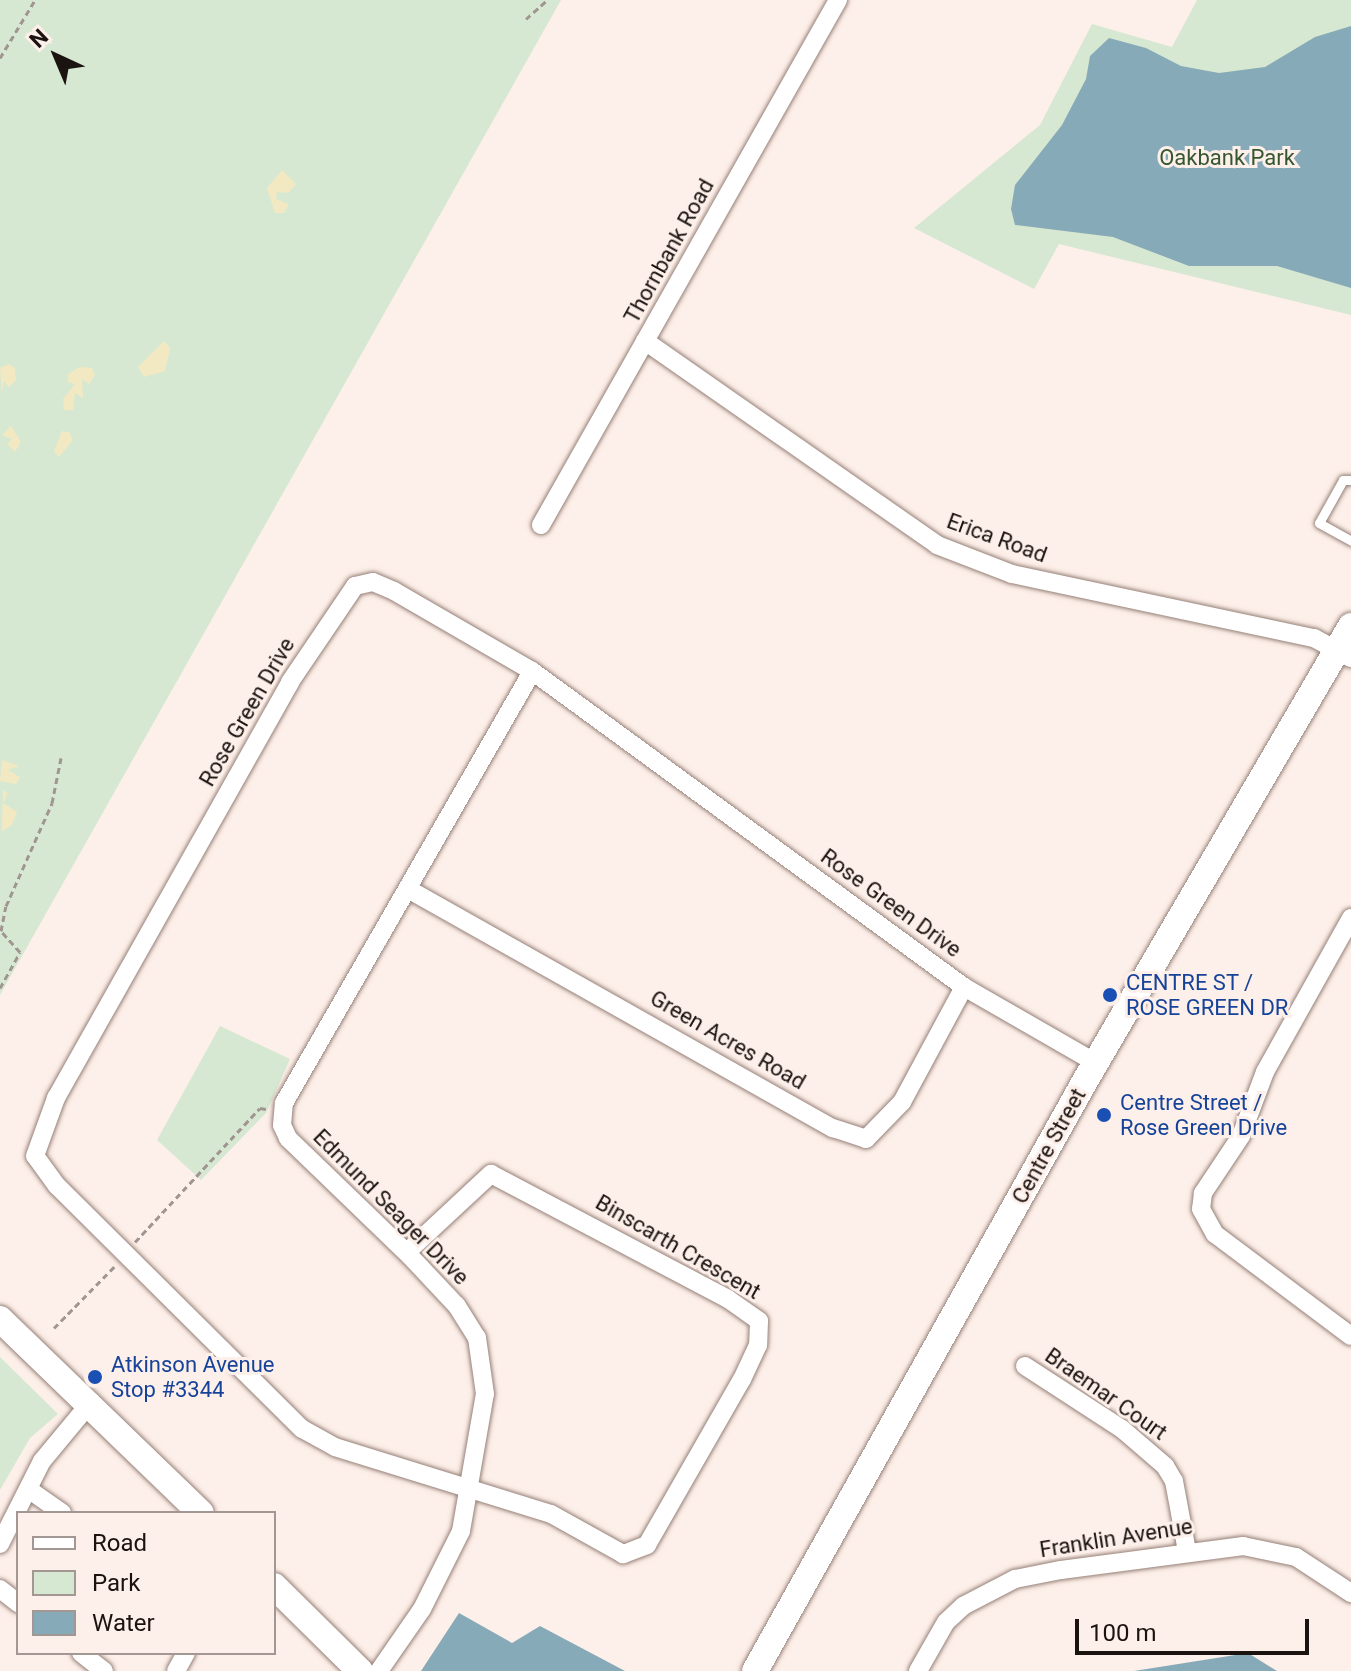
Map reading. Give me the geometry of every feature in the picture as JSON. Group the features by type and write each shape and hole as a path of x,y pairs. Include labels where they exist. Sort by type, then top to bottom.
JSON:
{"main road":[{"name":"Centre Street","path":"755,1671 1096,1063 1344,654 1351,626"},
{"path":"0,1319 91,1402 199,1511"},
{"path":"276,1588 360,1671"}],"street":[{"name":"Thornbank Road","path":"541,525 838,0"},
{"name":"Erica Road","path":"645,341 937,545 1012,574 1314,638 1344,654"},
{"name":"Rose Green Drive","path":"469,1488 335,1447 302,1429 57,1186 35,1156 56,1098 343,597 355,586 373,582 532,671 964,987 1096,1063"},
{"name":"Edmund Seager Drive","path":"379,1671 447,1567 461,1531 485,1394 477,1338 456,1305 407,1252 288,1138 282,1125 284,1103 532,671"},
{"name":"Green Acres Road","path":"408,889 833,1128 866,1139 902,1102 964,987"},
{"path":"1351,918 1265,1072 1241,1136 1203,1193 1201,1209 1215,1234 1351,1336"},
{"name":"Binscarth Crescent","path":"407,1252 491,1174 750,1311 762,1331 742,1379 657,1528 636,1551 613,1550 551,1514 469,1488"},
{"name":"Braemar Court","path":"1025,1366 1122,1429 1165,1466 1174,1481 1187,1551"},
{"path":"19,1511 42,1461 91,1402"},
{"path":"31,1491 59,1511"},
{"path":"0,1544 16,1517"},
{"name":"Franklin Avenue","path":"918,1671 946,1622 984,1593 1061,1570 1243,1546 1277,1551 1315,1567 1351,1593"},
{"path":"0,1589 16,1601"},
{"path":"84,1655 104,1671"}],"lane":[{"path":"1351,480 1343,480 1319,523 1351,541"}],"path":[{"path":"0,58 35,0"},
{"path":"526,19 547,0"},
{"path":"0,988 20,952 1,931 6,906 52,803 61,758"},
{"path":"132,1245 260,1108 266,1109"},
{"path":"54,1328 114,1267"}],"green space":[{"path":"0,0 561,0 0,995"},
{"name":"Oakbank Park","path":"1197,0 1351,0 1351,315 1059,244 1034,289 914,228 1040,125 1092,24 1172,47"},
{"path":"220,1026 290,1059 266,1113 201,1180 157,1140"},
{"path":"0,1357 58,1414 30,1438 0,1490"}],"sand":[{"path":"282,170 296,184 288,193 277,192 276,199 289,204 284,213 275,213 267,188"},
{"path":"164,341 170,348 165,371 144,377 138,367"},
{"path":"9,364 15,368 16,380 9,387 4,381 2,392 0,368"},
{"path":"80,367 92,368 95,375 89,384 82,379 83,398 75,393 73,410 64,410 63,399 75,384 68,382 68,374"},
{"path":"11,426 21,442 15,452 7,444 12,439 2,435"},
{"path":"62,431 69,432 73,440 59,457 54,451"},
{"path":"2,760 19,766 8,770 20,777 16,784 0,781"},
{"path":"3,790 8,793 3,803 17,812 12,825 2,831"}],"water":[{"name":"Oakbank Park","path":"1351,26 1351,288 1277,266 1189,266 1113,237 1015,225 1011,209 1015,185 1062,125 1086,79 1090,56 1109,38 1146,48 1181,66 1219,73 1265,67 1315,37"},
{"path":"459,1613 512,1643 540,1626 625,1671 421,1671"},
{"path":"1248,1653 1277,1671 1134,1671"}],"place":[{"name":"CENTRE ST / ROSE GREEN DR","path":"1110,995"},
{"name":"Centre Street / Rose Green Drive","path":"1104,1115"},
{"name":"Atkinson Avenue Stop #3344","path":"95,1377"}]}
